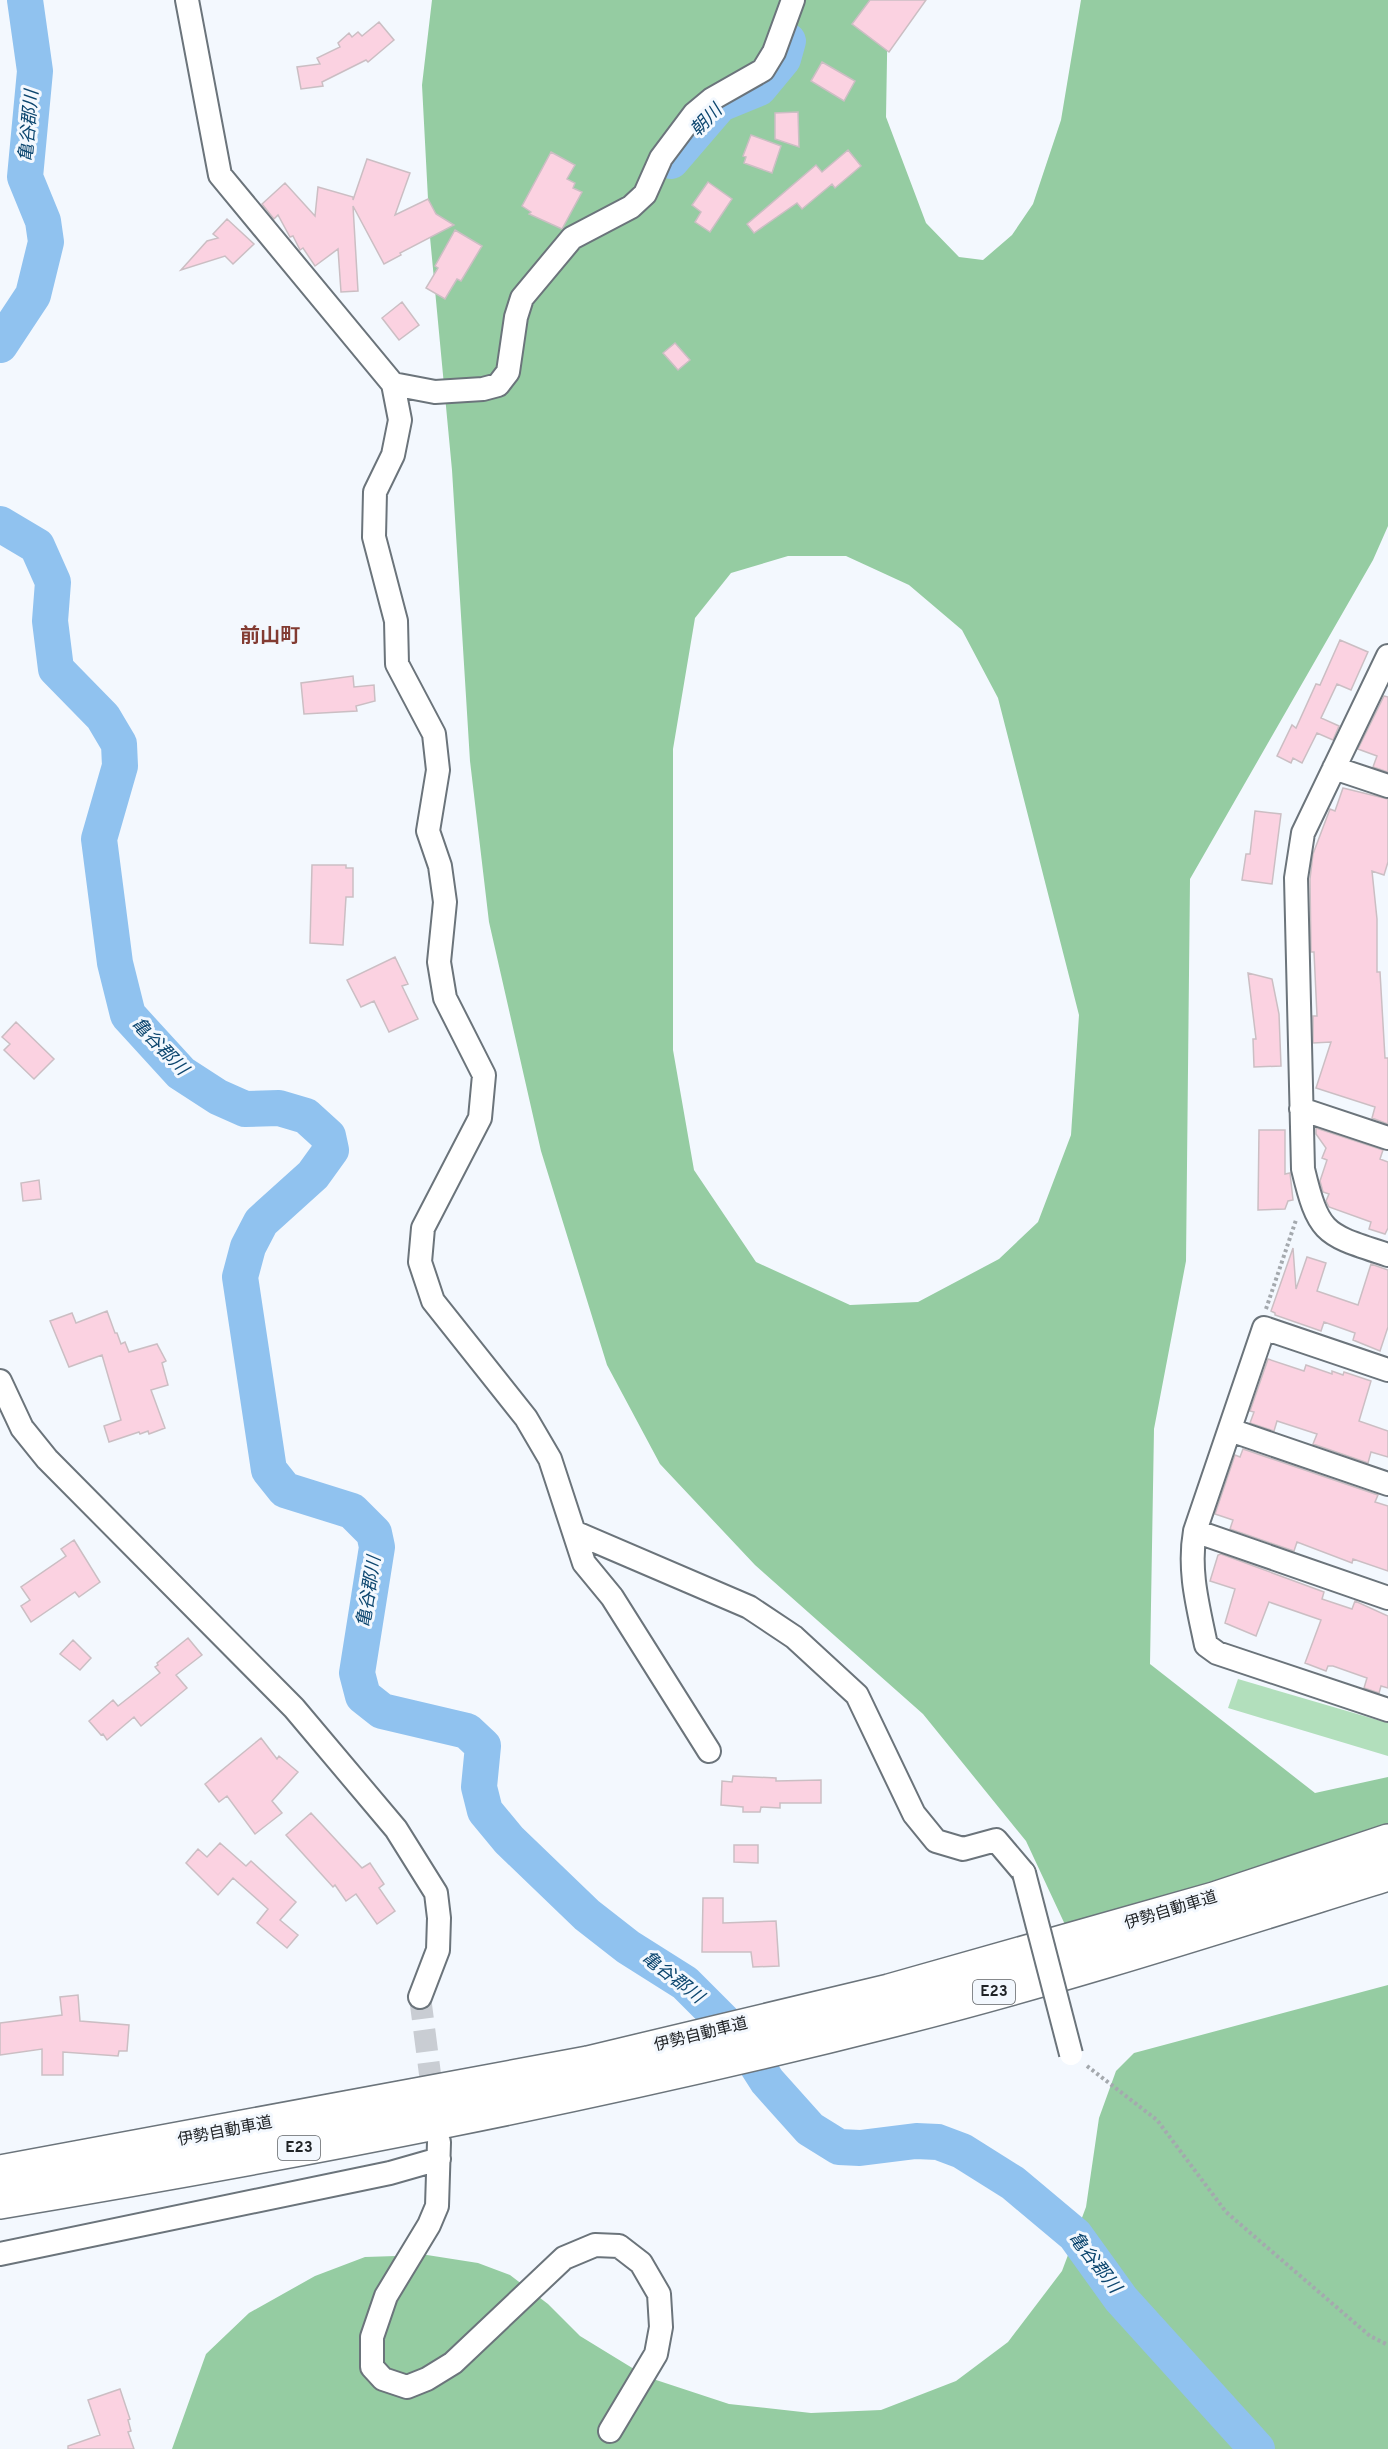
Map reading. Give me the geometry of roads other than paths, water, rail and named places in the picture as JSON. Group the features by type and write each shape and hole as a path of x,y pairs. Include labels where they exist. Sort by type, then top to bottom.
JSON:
{"highway":[{"name":"伊勢自動車道","path":"0,2202 593,2077 759,2036 894,2020 1130,1955 1218,1912 1388,1841"},
{"name":"伊勢自動車道","path":"1218,1912 1388,1874"},
{"name":"伊勢自動車道","path":"0,2172 593,2077"}],"street":[{"path":"187,0 220,175 393,384 400,420 393,455 375,492 374,537 396,621 397,664 435,734 438,770 428,831 440,866 445,902 439,962 445,998 484,1075 480,1119 423,1228 420,1262 433,1301 526,1419 550,1459 584,1563 612,1597 709,1751"},
{"path":"393,384 435,392 483,389 498,385 508,372 516,316 522,298 572,238 631,207 645,194 662,158 694,114 712,99 763,70 774,52 793,0"},
{"path":"1386,665 1303,832 1296,878 1303,1169 1312,1208 1324,1227 1345,1241 1388,1256"},
{"path":"1334,768 1388,786"},
{"path":"1301,1109 1388,1138"},
{"path":"1388,1370 1264,1328 1195,1531 1191,1555 1192,1578 1206,1645 1217,1653 1388,1710"},
{"path":"0,1381 22,1428 47,1459 198,1614 294,1708 396,1829 436,1893 440,1918 438,1950 420,1997"},
{"path":"1230,1430 1388,1484"},
{"path":"1195,1531 1388,1598"},
{"path":"574,1532 749,1607 794,1637 857,1695 914,1814 936,1841 963,1849 996,1840 1024,1873 1071,2054"},
{"path":"0,2254 390,2173 439,2151 437,2206 429,2225 386,2296 372,2337 372,2367 384,2379 407,2387 427,2379 453,2363 564,2258 595,2245 619,2246 641,2263 659,2294 661,2327 656,2354 610,2431"}],"waterway":[{"name":"亀谷郡川","path":"0,345 33,295 46,242 43,221 25,177 35,71 25,0"},
{"name":"朝川","path":"671,161 720,104 759,88 783,59 788,41"},
{"name":"亀谷郡川","path":"0,524 37,546 53,582 50,621 56,669 103,717 119,744 120,766 99,839 115,963 128,1015 181,1073 218,1097 245,1109 279,1108 306,1116 328,1136 331,1150 313,1175 261,1222 248,1247 240,1277 269,1470 285,1490 352,1511 374,1533 377,1547 357,1673 363,1696 382,1711 467,1731 483,1746 479,1787 485,1811 509,1840 587,1915 628,1947 685,1983 739,2037 767,2081 810,2129 839,2147 860,2148 916,2141 938,2142 962,2151 1013,2183 1075,2235 1121,2299 1257,2449"}],"tunnel":[{"path":"420,1997 434,2105"}],"district":[{"name":"前山町","path":"270,637"}]}
